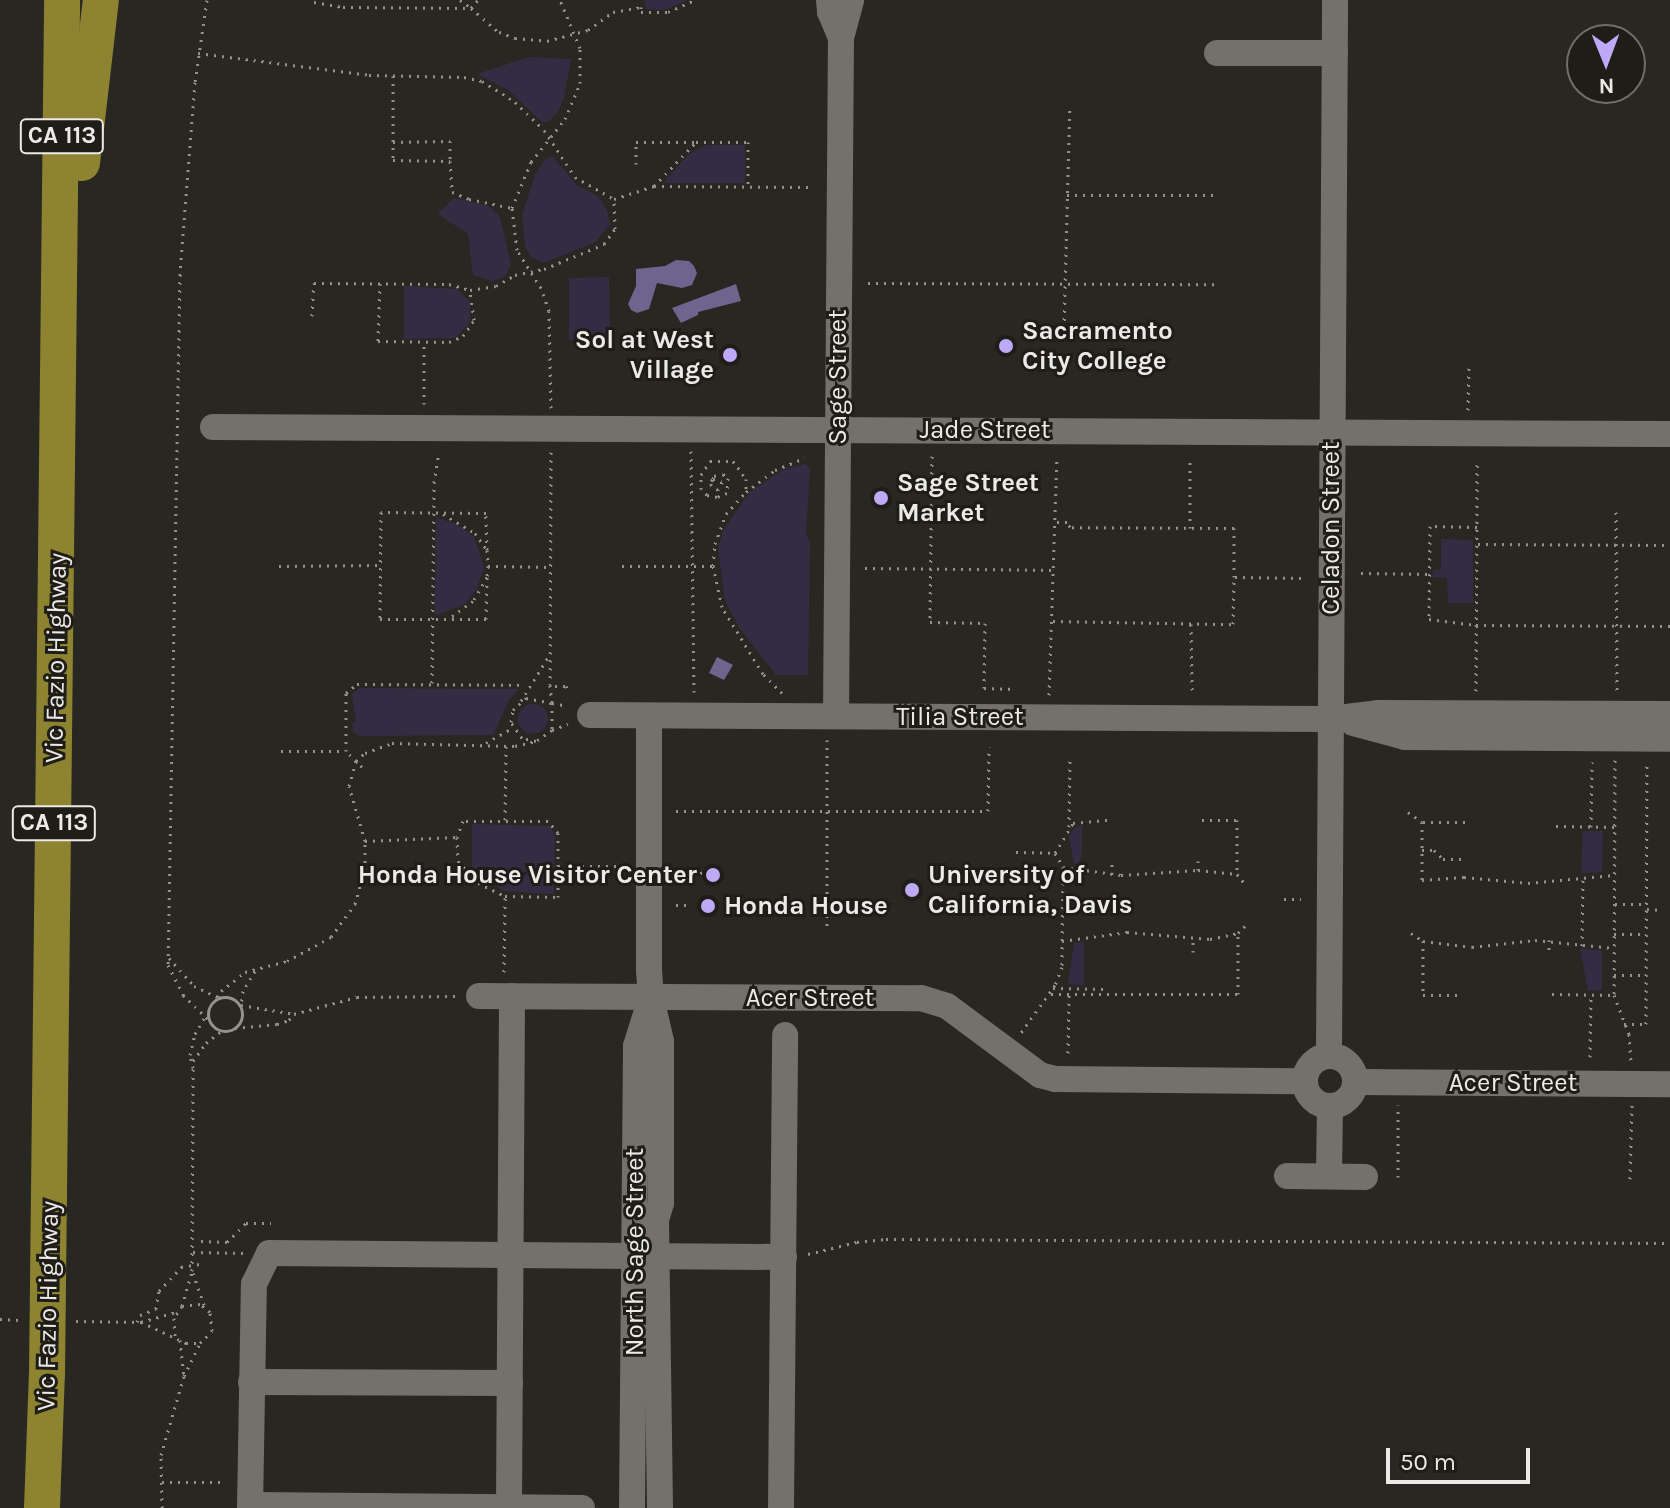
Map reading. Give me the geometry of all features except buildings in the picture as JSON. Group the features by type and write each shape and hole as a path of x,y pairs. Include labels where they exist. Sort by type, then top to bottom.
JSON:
{"highway":[{"name":"Vic Fazio Highway","path":"42,1508 47,1374 62,0"},
{"path":"61,271 82,166 101,0"},
{"path":"47,1374 65,1508"}],"street":[{"name":"Sage Street","path":"829,0 830,12 841,38"},
{"name":"Sage Street","path":"831,726 841,38 851,0"},
{"name":"Celadon Street","path":"1329,1055 1335,0"},
{"path":"1217,53 1335,53"},
{"name":"Jade Street","path":"213,427 1670,434"},
{"name":"Tilia Street","path":"590,715 831,726 1330,719 1405,737 1615,726 1670,714"},
{"name":"North Sage Street","path":"632,1508 646,1253 661,1203 661,1041 651,998 649,716"},
{"name":"Tilia Street","path":"1615,726 1670,739"},
{"path":"508,985 512,1253 509,1507"},
{"name":"Acer Street","path":"479,996 508,985 651,998 921,998 947,1006 1040,1075 1055,1079 1304,1081"},
{"path":"781,1508 785,1035"},
{"path":"1329,1055 1348,1063 1355,1082 1350,1096 1330,1106 1315,1101 1304,1081 1314,1060 1329,1055"},
{"name":"Acer Street","path":"1355,1082 1670,1084"},
{"path":"1329,1176 1330,1106"},
{"path":"1287,1176 1365,1177"},
{"path":"582,1508 250,1499 254,1284 269,1253 646,1253 784,1257"},
{"name":"North Sage Street","path":"646,1253 660,1508"},
{"path":"251,1382 510,1383"}],"path":[{"path":"207,0 198,53 180,274 169,958 174,983 222,1031"},
{"path":"423,0 423,7"},
{"path":"460,0 484,23 515,38 547,41 577,35 613,12 641,7"},
{"path":"314,2 343,7 471,8 476,6 478,0"},
{"path":"175,1336 177,1312 182,1306 192,1269 193,1252 192,1045 218,997 237,977 313,949 343,924 361,890 365,841 349,786 356,761 392,743 486,743 506,746 536,741 552,730 551,323 546,299 517,250 512,208 531,162 565,119 580,83 582,62 577,35 560,0"},
{"path":"641,0 641,12 668,12 695,0"},
{"path":"198,53 393,76 464,77 482,81 515,102 550,139 575,177 614,199 654,186 809,187"},
{"path":"393,76 393,160 450,161"},
{"path":"1064,328 1065,195 1070,106"},
{"path":"392,142 450,141 452,192 512,208"},
{"path":"636,164 636,142 748,142 748,186"},
{"path":"654,186 696,142"},
{"path":"1065,195 1215,195"},
{"path":"312,316 314,283 449,284 470,290 496,286 531,273 604,244 615,229 614,199"},
{"path":"380,283 378,341 449,342 468,332 474,320 470,290"},
{"path":"868,283 1064,286 1215,284"},
{"path":"424,342 424,404"},
{"path":"1468,418 1469,363"},
{"path":"691,448 694,695"},
{"path":"432,685 433,512 439,452"},
{"path":"932,456 930,622 985,623 984,688 1016,689"},
{"path":"783,694 763,674 727,619 713,566 719,528 746,492 775,470 805,458"},
{"path":"1045,701 1052,691 1053,522 1057,510 1057,460"},
{"path":"713,479 719,474 728,478 729,487 723,496 713,497 703,492 701,475 710,461 733,461 742,469 746,492"},
{"path":"1190,461 1190,528"},
{"path":"1476,695 1477,462"},
{"path":"381,512 440,512 486,513 486,619 380,619 381,512"},
{"path":"440,512 465,524 487,550"},
{"path":"1616,512 1614,995 1629,1034 1632,1083 1630,1179"},
{"path":"1053,522 1067,522 1070,527 1234,528 1233,624 1053,621"},
{"path":"1477,527 1430,526 1429,619 1476,625 1670,626"},
{"path":"1477,544 1670,545"},
{"path":"279,566 380,565"},
{"path":"488,566 552,567"},
{"path":"622,566 713,566"},
{"path":"865,568 1053,570"},
{"path":"1361,573 1429,574"},
{"path":"448,618 473,601 487,577"},
{"path":"1234,577 1303,578"},
{"path":"1191,624 1192,690"},
{"path":"536,741 522,738 512,728 513,710 550,654"},
{"path":"362,767 346,751 346,693 357,684 521,685"},
{"path":"555,686 566,686 569,692"},
{"path":"521,701 533,697 552,703"},
{"path":"827,931 831,726"},
{"path":"486,743 512,728"},
{"path":"505,820 506,746"},
{"path":"676,811 988,811 989,747"},
{"path":"281,751 346,751"},
{"path":"1069,827 1070,759"},
{"path":"1591,827 1592,762"},
{"path":"1624,1024 1646,1024 1647,762"},
{"path":"1408,812 1422,822 1465,822"},
{"path":"1055,853 1069,827 1079,820 1109,820"},
{"path":"1202,820 1237,820 1237,874 1245,884"},
{"path":"463,821 548,821 556,827 558,897 505,896 468,874 458,861 457,837 463,821"},
{"path":"1422,822 1422,880 1464,877 1528,883 1583,875 1614,875"},
{"path":"1556,826 1615,827"},
{"path":"365,841 457,837"},
{"path":"1422,850 1434,850 1443,859 1465,859"},
{"path":"1016,852 1055,853"},
{"path":"1009,1050 1053,988 1062,967 1063,867 1055,853"},
{"path":"1112,860 1112,874"},
{"path":"1198,861 1198,870"},
{"path":"558,866 650,866"},
{"path":"1063,867 1112,874 1198,870 1237,874"},
{"path":"677,878 705,872"},
{"path":"1582,946 1583,875"},
{"path":"505,896 508,985"},
{"path":"1284,899 1301,899"},
{"path":"1614,904 1662,910"},
{"path":"676,905 686,905"},
{"path":"1062,941 1127,932 1193,939 1238,933 1245,926"},
{"path":"1049,994 1238,994 1238,933"},
{"path":"1411,933 1423,941 1463,946 1549,940 1614,948"},
{"path":"1614,934 1646,934"},
{"path":"1193,939 1193,952"},
{"path":"1549,940 1549,955"},
{"path":"1423,941 1423,995 1459,995"},
{"path":"1463,946 1463,954"},
{"path":"169,958 194,986 218,997 231,997 241,1005 294,1014 357,997 479,996"},
{"path":"235,1028 242,1018 243,991 255,971"},
{"path":"1614,975 1646,975"},
{"path":"1053,988 1104,989"},
{"path":"1068,1053 1069,994"},
{"path":"1552,994 1614,995"},
{"path":"1590,1057 1591,995"},
{"path":"193,1061 206,1043 222,1031 277,1024 289,1020 294,1014"},
{"path":"1398,1093 1398,1177"},
{"path":"201,1241 227,1242 246,1223 271,1223"},
{"path":"784,1257 886,1239 1670,1243"},
{"path":"193,1252 269,1253"},
{"path":"139,1322 140,1315 156,1309 159,1291 181,1267 192,1269 200,1264"},
{"path":"162,1508 161,1455 184,1376 200,1343 209,1337 214,1324 192,1269"},
{"path":"182,1306 194,1303 205,1307"},
{"path":"130,1323 177,1312"},
{"path":"139,1322 180,1340 200,1343"},
{"path":"180,1340 184,1376"},
{"path":"161,1482 250,1499"}],"shaded area":[{"path":"644,0 688,0 665,10 646,9"},
{"path":"529,57 571,59 564,98 558,112 548,122 542,122 508,90 477,74"},
{"path":"706,145 745,145 745,183 663,183 689,154"},
{"path":"552,156 577,185 598,196 607,210 610,225 594,243 543,263 531,257 525,246 522,214 535,175 545,159"},
{"path":"454,198 489,206 500,217 511,265 505,277 491,281 473,275 468,234 438,214"},
{"path":"676,260 689,261 694,266 697,273 692,285 682,288 657,283 649,309 637,313 631,310 628,304 636,286 636,269 665,266"},
{"path":"609,277 610,340 569,340 569,278"},
{"path":"736,284 741,301 698,312 698,315 681,323 672,308"},
{"path":"404,286 457,289 470,302 470,323 455,338 404,339"},
{"path":"805,464 810,468 806,534 810,542 808,675 776,675 740,629 725,601 718,548 723,530 750,492 782,470"},
{"path":"436,517 458,525 474,537 484,567 477,589 465,604 435,616"},
{"path":"1441,539 1473,540 1473,603 1448,603 1447,578 1432,577 1433,570 1441,570"},
{"path":"717,657 733,665 724,680 709,673"},
{"path":"360,688 519,689 509,700 493,735 360,736 353,732 352,723 356,722 352,694"},
{"path":"533,704 544,708 548,719 544,730 533,734 522,730 518,719 522,708"},
{"path":"472,824 550,826 555,835 554,894 504,891 472,871"},
{"path":"1082,825 1082,852 1079,864 1074,864 1069,838 1074,828"},
{"path":"1583,831 1603,831 1602,872 1581,873"},
{"path":"1084,942 1084,985 1068,984 1074,943"},
{"path":"1580,948 1602,951 1602,990 1588,991"}],"place":[{"name":"Sacramento City College","path":"1006,346"},
{"name":"Sol at West Village","path":"730,355"},
{"name":"Sage Street Market","path":"881,498"},
{"name":"Honda House Visitor Center","path":"713,875"},
{"name":"University of California, Davis","path":"912,890"},
{"name":"Honda House","path":"708,906"}]}
